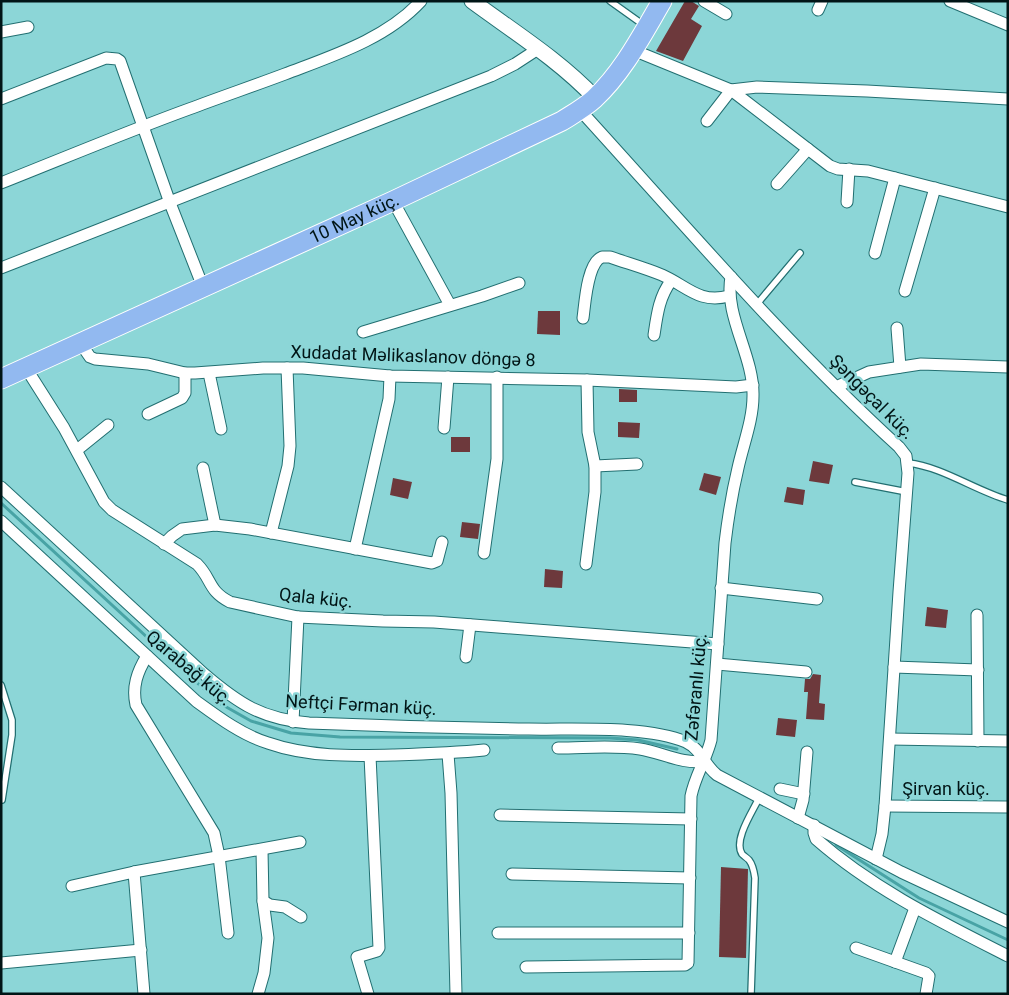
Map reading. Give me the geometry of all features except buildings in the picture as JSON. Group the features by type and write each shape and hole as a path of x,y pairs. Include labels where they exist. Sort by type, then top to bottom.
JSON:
{"main road":[{"name":"10 May küç.","path":"1,379 393,201 562,121 595,98 610,81 633,50 662,1"}],"street":[{"path":"1,183 143,126 322,60 370,39 395,24 421,1"},
{"path":"472,1 538,49 595,98"},
{"path":"704,1 726,14"},
{"path":"950,1 1008,25"},
{"path":"1,32 28,27"},
{"path":"1,268 492,76 538,49"},
{"path":"633,50 731,90 830,166 838,169 868,171 1008,207"},
{"path":"1,99 106,58 120,61 170,203 203,287"},
{"path":"706,121 731,90 757,87 1008,98"},
{"name":"Şəngəçal küç.","path":"580,110 836,388 899,447 906,456 908,463 907,492 890,739 882,834 876,858"},
{"path":"777,184 808,149"},
{"path":"847,202 849,169"},
{"path":"875,254 895,178"},
{"path":"905,291 935,188"},
{"path":"393,201 450,305"},
{"path":"583,318 590,274 596,261 603,257 610,257 653,271 687,290 708,298 718,299 729,296"},
{"name":"Zəfəranlı küç.","path":"731,276 729,296 753,386 753,406 729,506 721,588 713,723 709,749 704,761 716,775 759,798 976,908 1008,922"},
{"path":"654,335 659,302 671,280"},
{"path":"364,332 519,283"},
{"path":"897,328 900,367"},
{"name":"Xudadat Məlikaslanov döngə 8","path":"81,344 90,357 95,359 148,364 185,373 317,368 390,376 753,386"},
{"path":"836,388 869,372 921,364 1008,367"},
{"name":"Qala küç.","path":"26,368 77,450 104,502 112,510 197,564 203,570 214,592 230,602 248,608 298,617 470,624 718,644"},
{"path":"271,534 288,466 290,446 286,368"},
{"path":"148,414 182,398 185,393 185,373"},
{"path":"209,373 221,429"},
{"path":"356,549 389,399 390,376"},
{"path":"444,428 448,377"},
{"path":"484,554 497,459 497,378"},
{"path":"586,564 595,492 595,466 588,432 587,380"},
{"path":"77,450 108,425"},
{"path":"595,466 637,464"},
{"path":"203,468 215,525"},
{"name":"Neftçi Fərman küç.","path":"1,487 222,690 246,706 270,717 293,722 437,728 646,732 686,742 697,750 704,761"},
{"name":"Qarabağ küç.","path":"1,521 196,700 215,715 266,743 303,753 370,756 448,754 484,750"},
{"path":"164,544 182,530 215,525 432,563 437,561 442,542"},
{"path":"721,588 817,600"},
{"path":"977,615 978,741"},
{"path":"293,722 298,617"},
{"path":"466,657 470,624"},
{"path":"147,656 141,665 134,687 136,705 216,838 228,933"},
{"path":"717,664 806,672"},
{"path":"894,667 978,670"},
{"path":"890,739 1008,741"},
{"path":"526,967 685,965 689,960 693,785 704,761 693,762 660,752 624,747 558,748"},
{"path":"798,818 804,794 807,752"},
{"path":"448,754 451,793 456,994"},
{"path":"368,994 357,956 379,948 370,756"},
{"path":"780,788 804,794"},
{"name":"Şirvan küç.","path":"885,806 1008,806"},
{"path":"500,815 691,819"},
{"path":"814,826 816,839 868,878 915,908 1008,956"},
{"path":"72,886 134,872 300,842"},
{"path":"258,994 264,972 268,938 268,927 263,902 262,850"},
{"path":"134,872 144,994"},
{"path":"512,874 690,878"},
{"path":"263,902 285,907 301,917"},
{"path":"895,962 915,908"},
{"path":"498,932 689,933"},
{"path":"856,948 926,973 929,976 926,994"},
{"path":"1,963 141,950"}],"lane":[{"path":"610,1 646,27"},
{"path":"757,304 800,253"},
{"path":"908,463 921,464 932,468 996,497 1008,500"},
{"path":"855,482 907,492"},
{"path":"1,685 12,720 12,735 2,800"},
{"path":"751,994 755,878 753,867 750,861 742,854 740,846 744,828 759,798"}],"waterway":[{"path":"1,503 221,704 251,721 291,733 340,737 610,738 638,740 677,749"},
{"path":"836,845 919,898 1008,940"}]}
